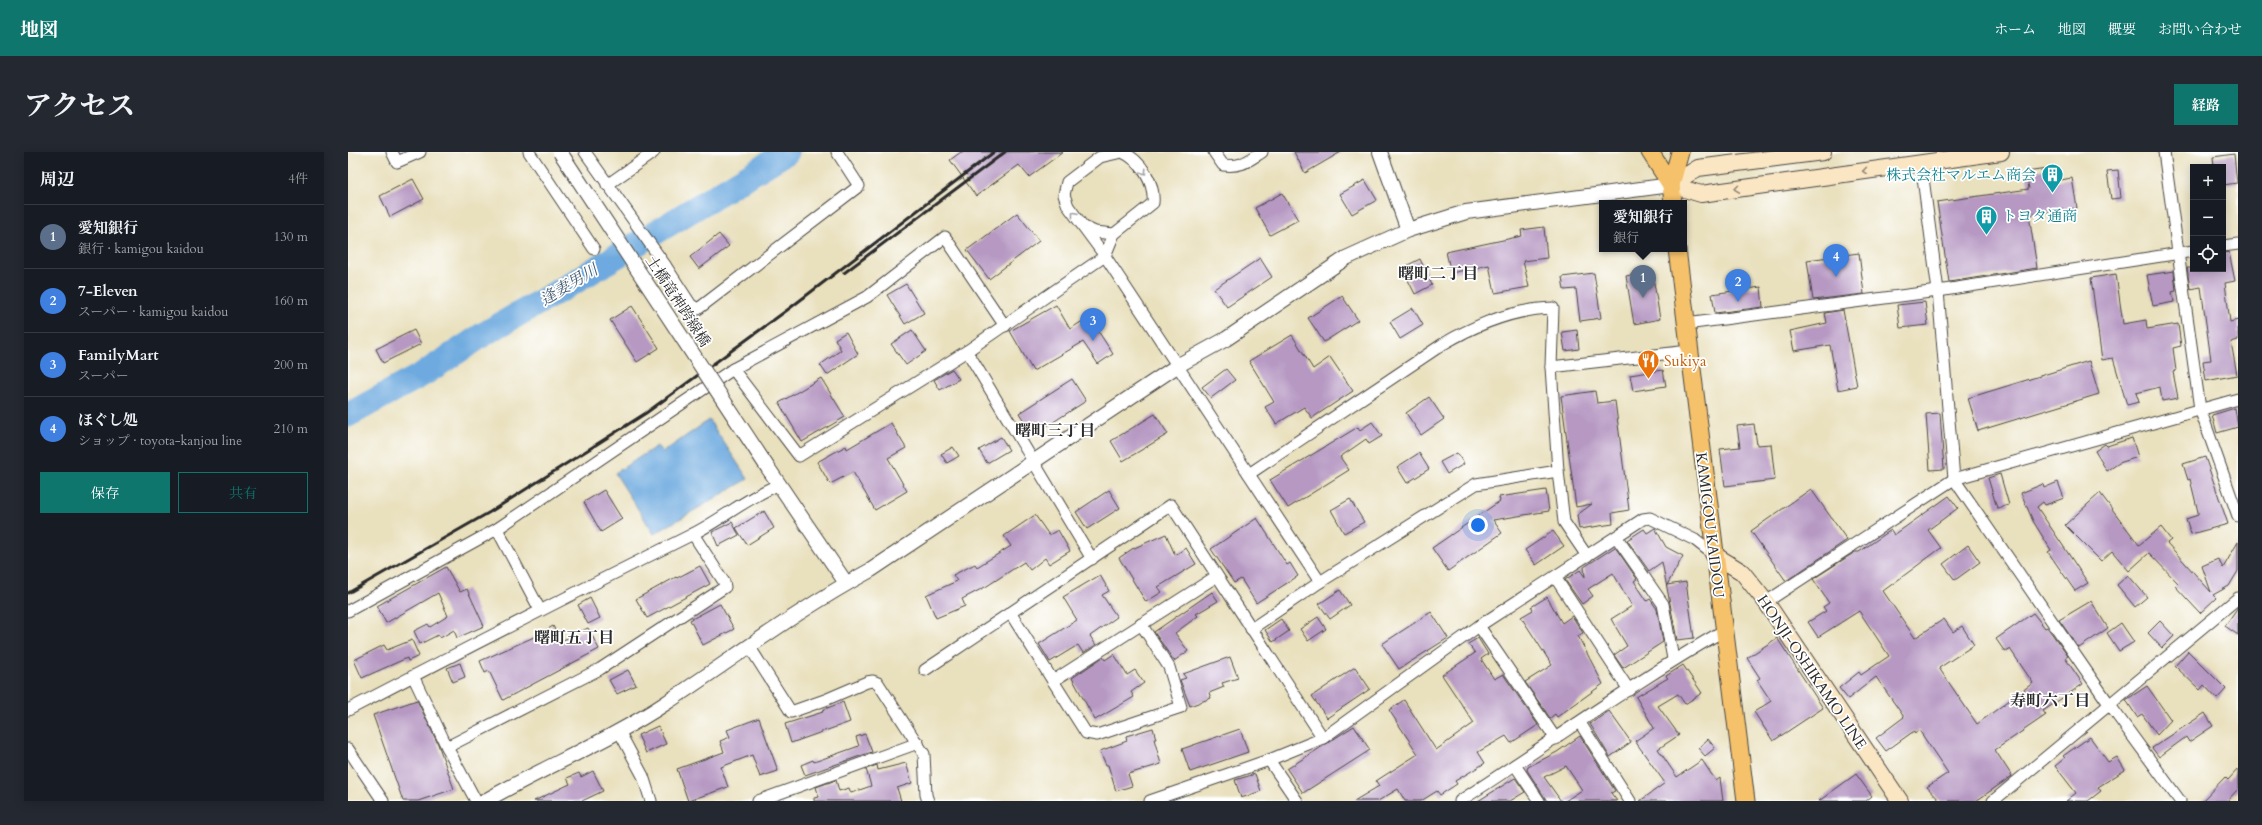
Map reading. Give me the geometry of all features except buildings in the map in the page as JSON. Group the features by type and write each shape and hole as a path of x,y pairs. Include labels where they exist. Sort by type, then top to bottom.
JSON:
{"main road":[{"path":"1650,152 1671,186 1701,194 2001,152"},
{"path":"1673,200 1671,186 1680,152"},
{"path":"1671,186 1698,168 1823,152"},
{"name":"KAMIGOU KAIDOU","path":"1677,252 1713,554 1746,801"},
{"name":"HONJI-OSHIKAMO LINE","path":"1713,554 1742,572 1766,602 1900,801"}],"street":[{"path":"392,152 397,162 420,152"},
{"path":"529,152 594,249"},
{"name":"土橋竜神跨線橋","path":"560,152 778,485 846,583"},
{"path":"585,152 634,224 638,226 691,305 698,309 859,186 837,152"},
{"path":"607,184 654,152"},
{"path":"733,369 799,456 967,351 1105,256 1114,234 1153,203 1154,192 1150,181 1135,159 1122,152 1100,157 1067,182 1064,195 1068,206 1105,256 1320,582"},
{"path":"1214,152 1222,164 1240,166 1262,152"},
{"path":"1380,152 1408,230"},
{"path":"2164,152 2200,409 2238,516"},
{"path":"1921,163 1938,291 1954,479 2109,704 2180,801"},
{"path":"485,801 527,777 619,731 665,704 749,646 846,583 871,570 1177,366 1226,340 1346,258 1408,230 1466,212 1671,186"},
{"path":"1084,226 1095,232 1114,234"},
{"path":"348,611 497,529 733,369 867,297 945,237 1004,326"},
{"path":"2226,246 2238,244"},
{"path":"1686,324 1938,291 2190,251"},
{"path":"647,273 662,262"},
{"path":"1249,474 1443,344 1473,326 1534,309 1553,308 1551,367 1558,471 1564,522 1587,556"},
{"path":"967,351 1035,461 1092,559"},
{"path":"1551,367 1689,351"},
{"path":"1766,602 1954,479 2238,399"},
{"path":"1251,629 1320,582 1476,484 1558,471"},
{"path":"348,710 540,610 694,534 764,491 778,485"},
{"path":"925,670 1171,505 1323,738"},
{"path":"1150,801 1269,760 1323,738 1479,626 1617,538 1643,519 1650,518 1695,540 1713,554"},
{"path":"497,529 540,610"},
{"path":"447,747 600,669 724,587 724,582 694,534"},
{"path":"1617,538 1664,604 1673,659"},
{"path":"1053,681 1216,576"},
{"path":"1555,577 1629,690"},
{"path":"1993,801 2238,598"},
{"path":"1010,614 1086,733 1097,735 1181,707 1169,667 1141,624"},
{"path":"1479,626 1556,739"},
{"path":"1460,801 1580,723 1673,659 1724,631"},
{"path":"749,646 791,712 873,681 878,683 924,754 926,795 928,801"},
{"path":"413,676 447,747 476,801"},
{"path":"1580,723 1630,801"},
{"path":"619,731 643,776 652,801"},
{"path":"758,801 918,743"},
{"path":"348,749 383,801"},
{"path":"1269,760 1297,801"},
{"path":"1515,765 1539,801"}],"water":[{"path":"709,420 748,479 654,534 615,473 657,446 663,452"}],"waterway":[{"name":"逢妻男川","path":"348,415 425,373 484,334 571,284 787,152"}],"railway":[{"path":"348,593 490,512 646,413 790,308 994,152"},
{"path":"844,273 1005,152"}],"place":[{"name":"株式会社マルエム商会","path":"2052,194"},
{"name":"トヨタ通商","path":"1987,236"},
{"name":"ほぐし処","path":"1836,277"},
{"name":"愛知銀行","path":"1643,298"},
{"name":"7-Eleven","path":"1738,302"},
{"name":"FamilyMart","path":"1093,341"},
{"name":"Sukiya","path":"1648,380"}],"district":[{"name":"曙町二丁目","path":"1438,274"},
{"name":"曙町三丁目","path":"1055,431"},
{"name":"曙町五丁目","path":"574,638"},
{"name":"寿町六丁目","path":"2050,701"}]}
